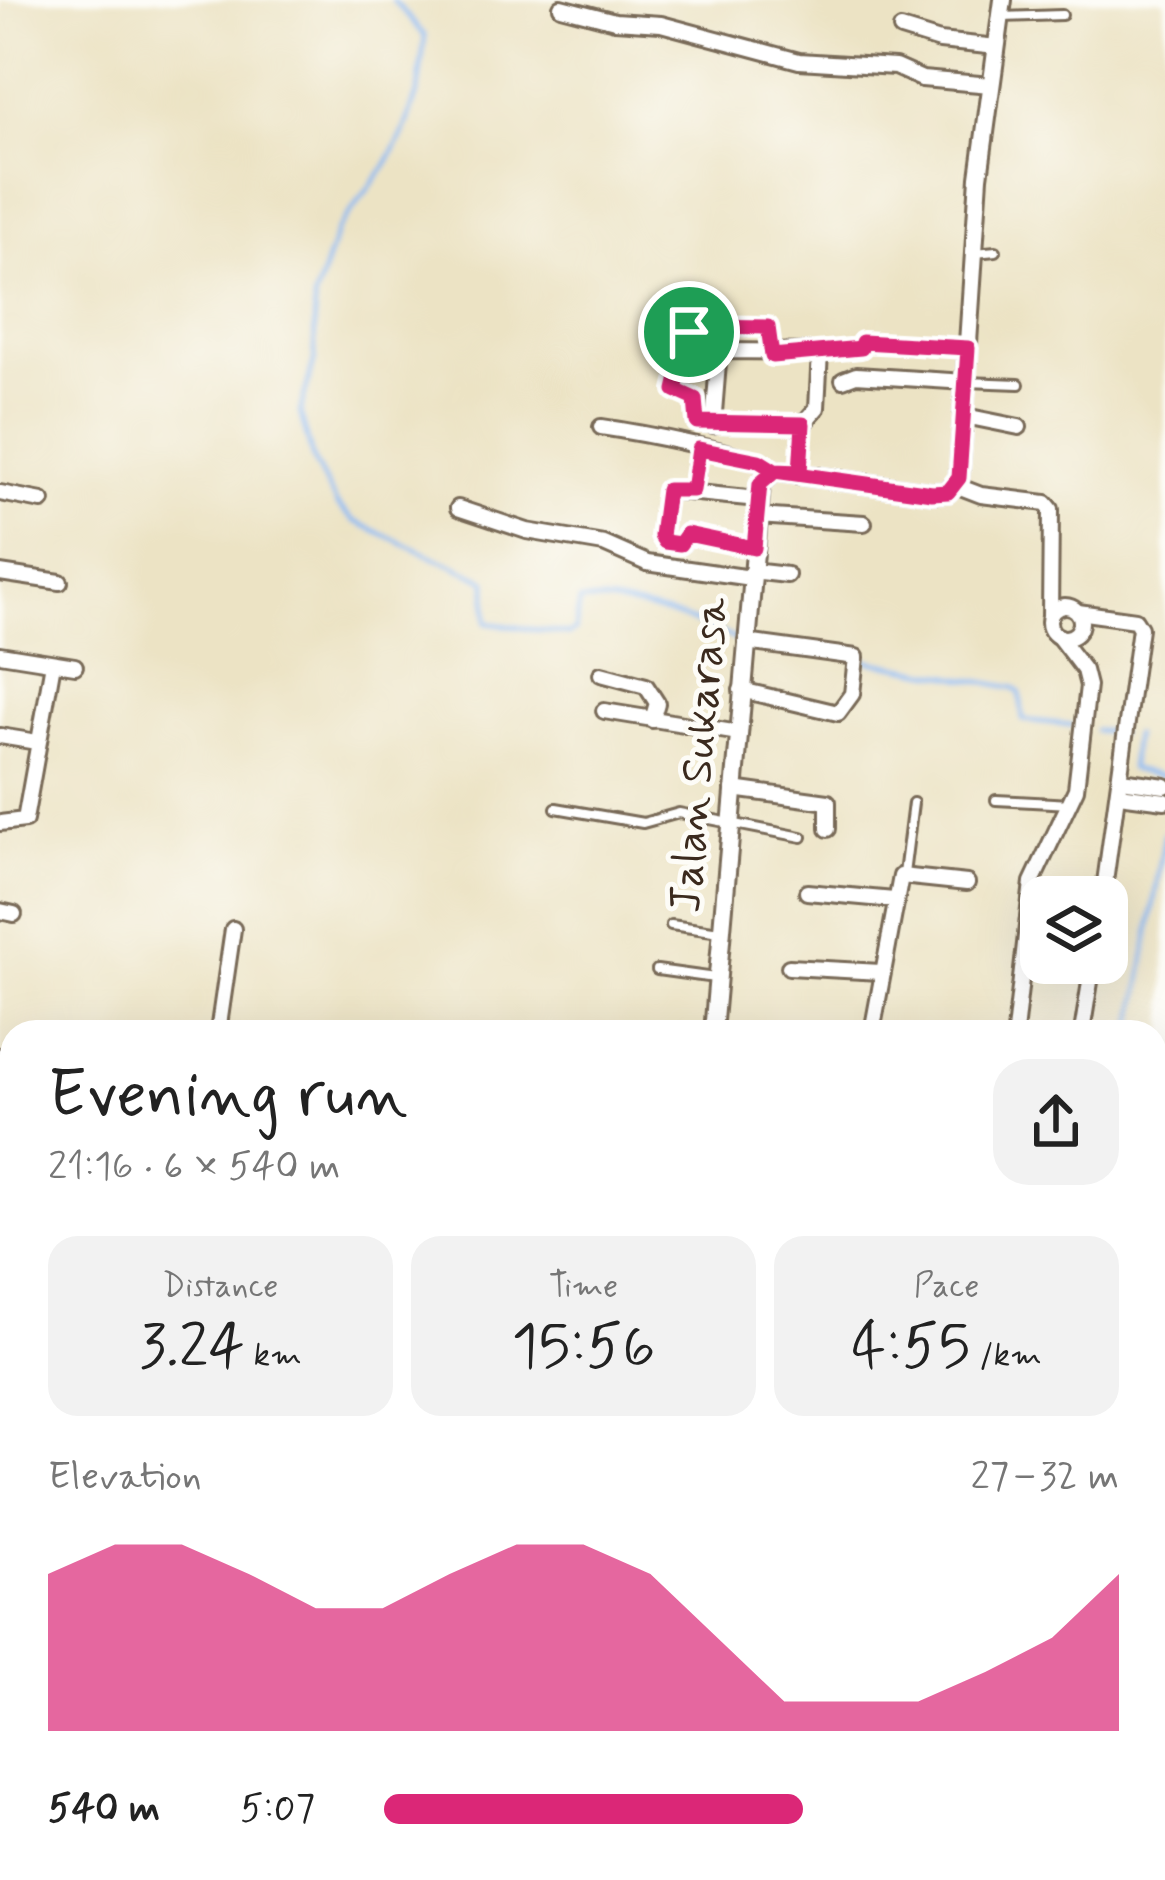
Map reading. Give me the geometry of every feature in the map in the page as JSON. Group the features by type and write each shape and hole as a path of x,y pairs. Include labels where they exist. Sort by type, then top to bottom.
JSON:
{"street":[{"path":"561,7 615,21 662,24 799,62 895,68 922,80 992,85"},
{"path":"955,485 963,467 974,253 1002,9"},
{"path":"901,29 940,41 997,46"},
{"path":"772,356 768,327 700,326 689,332 675,390 695,399 697,422 803,424"},
{"path":"713,424 719,351 772,356 861,348 862,342 968,348"},
{"path":"800,472 803,424 817,408 820,352"},
{"path":"843,380 856,375 966,382"},
{"path":"964,416 1019,427"},
{"path":"601,427 759,461 763,493"},
{"path":"693,490 699,449"},
{"path":"763,493 800,472 932,493 955,485 981,495 1046,503 1051,509 1050,617 1087,676 1070,804 1032,882 1016,1020"},
{"path":"754,548 687,534 680,544 662,539 667,490 763,493 864,523"},
{"path":"0,493 43,501"},
{"name":"Jalan Sukarasa","path":"714,1020 754,548 763,493"},
{"path":"458,508 527,531 604,544 647,563 787,574"},
{"path":"0,573 60,582"},
{"path":"1050,617 1064,606 1135,620 1140,628 1106,876"},
{"path":"1058,636 1078,632 1078,612"},
{"path":"741,690 838,712 852,694 856,657 746,642"},
{"path":"0,654 75,666"},
{"path":"0,823 25,820 53,663"},
{"path":"601,674 646,686 657,704 652,720"},
{"path":"604,711 739,734"},
{"path":"0,736 37,742"},
{"path":"1120,788 1165,786"},
{"path":"1120,788 1165,801"},
{"path":"733,789 828,802 828,829"},
{"path":"874,1020 893,899 904,874 967,884"},
{"path":"807,892 893,899"},
{"path":"220,1020 233,929"},
{"path":"789,967 881,972"},
{"path":"1084,1020 1090,984"}],"lane":[{"path":"1002,9 1062,16"},
{"path":"974,253 996,251"},
{"path":"966,382 1019,384"},
{"path":"995,800 1070,804"},
{"path":"904,874 913,803"},
{"path":"556,808 644,823 679,814 802,837"},
{"path":"671,925 722,933"},
{"path":"657,970 718,979"}],"waterway":[{"path":"393,0 425,36 418,91 385,167 337,230 314,300 315,358 300,412 313,460 337,505 354,521 487,581 487,623 568,634 575,630 580,601 599,602 662,612 740,642"},
{"path":"859,659 1015,688 1020,693 1023,720 1071,725"},
{"path":"1095,730 1119,733"},
{"path":"1134,735 1130,769 1165,777"},
{"path":"1135,1020 1165,833"}],"route":[{"path":"689,332 675,390 694,397 697,422 803,424 800,472 775,471 760,484 754,548 687,534 680,544 665,542 661,536 667,490 693,490 699,449 759,461 775,471 932,493 948,492 959,478 968,348 862,342 861,348 772,356 768,327 700,326 689,332"}]}
